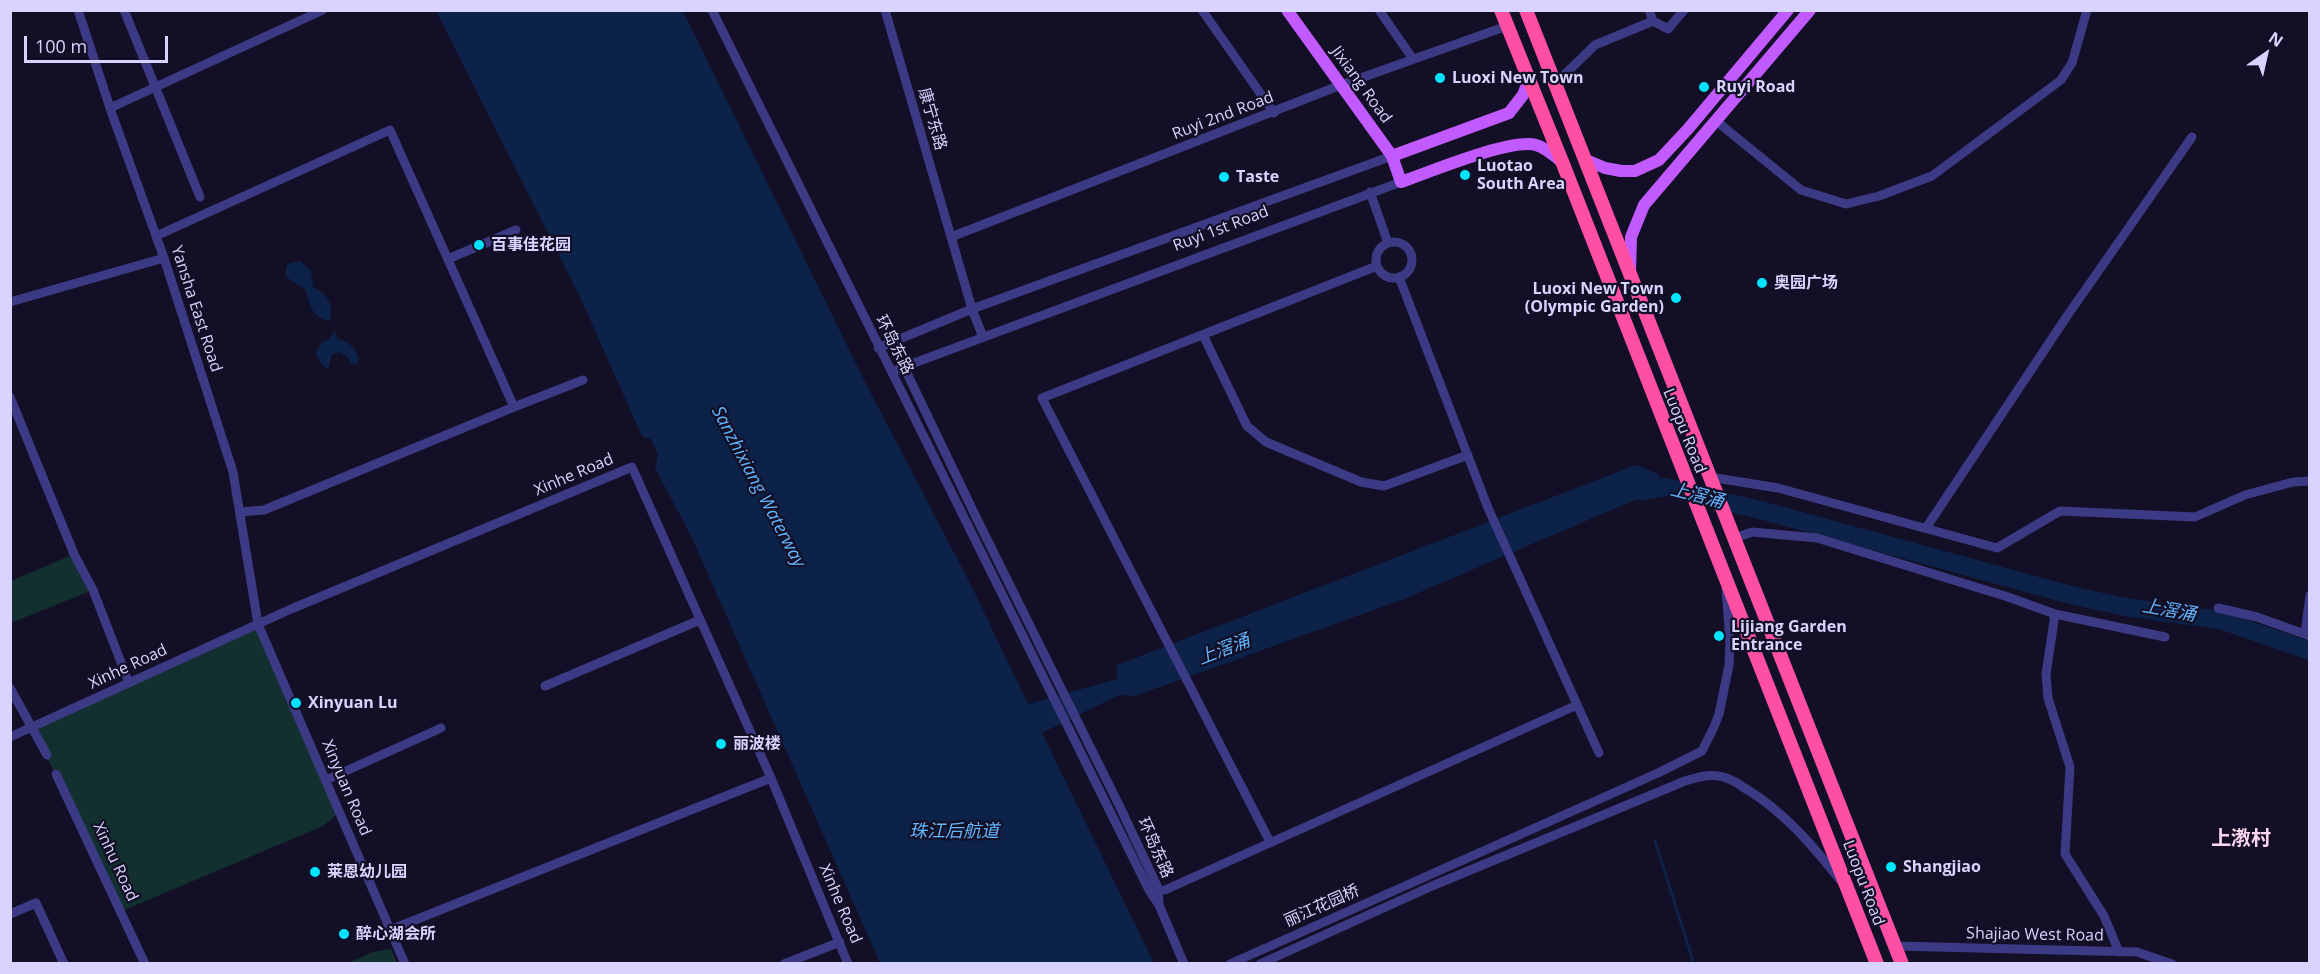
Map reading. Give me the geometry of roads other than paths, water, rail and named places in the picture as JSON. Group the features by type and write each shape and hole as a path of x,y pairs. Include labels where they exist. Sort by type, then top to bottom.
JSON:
{"highway":[{"name":"Luopu Road","path":"1501,10 1877,963"},
{"name":"Luopu Road","path":"1528,10 1902,963"}],"main road":[{"name":"Jixiang Road","path":"1287,10 1392,156 1401,182"},
{"path":"1586,160 1605,168 1635,171 1659,160 1702,113 1788,10"},
{"path":"1630,272 1631,237 1644,205 1810,10"},
{"name":"Ruyi 1st Road","path":"1392,156 1509,113 1523,95 1529,79"},
{"name":"Ruyi 1st Road","path":"1401,182 1513,144 1536,145 1563,164"}],"street":[{"name":"Yansha East Road","path":"78,10 110,108 164,258 233,472 258,624"},
{"path":"124,10 200,198"},
{"path":"110,108 323,10"},
{"name":"环岛东路","path":"712,10 878,348 1149,890 1159,905"},
{"path":"885,12 896,10"},
{"path":"1202,10 1274,113"},
{"path":"1379,10 1413,59"},
{"path":"1649,10 1653,21 1668,29 1684,10"},
{"path":"1715,120 1801,190 1846,204 1879,196 1932,176 2061,80 2072,63 2087,10"},
{"name":"康宁东路","path":"885,12 972,309 983,336"},
{"path":"1556,83 1595,45 1653,21"},
{"name":"Ruyi 2nd Road","path":"951,237 1341,85 1507,26"},
{"path":"156,236 390,130 514,407"},
{"path":"1926,528 2065,319 2192,137"},
{"name":"Ruyi 1st Road","path":"878,348 972,309 1392,156"},
{"name":"Ruyi 1st Road","path":"891,372 1401,182"},
{"path":"1370,192 1388,243"},
{"path":"448,259 516,230"},
{"path":"1388,243 1401,244 1410,254 1410,268 1399,277 1386,276 1377,266 1377,252 1388,243"},
{"path":"10,302 164,258"},
{"path":"1270,842 1042,398 1377,266"},
{"path":"1399,277 1492,518 1599,753"},
{"path":"1203,335 1247,426 1266,442 1361,482 1384,486 1468,455"},
{"name":"环岛东路","path":"892,342 1158,888 1159,905"},
{"path":"240,512 264,510 583,381"},
{"path":"10,397 74,554 93,590 129,683"},
{"name":"Xinhe Road","path":"10,737 258,624 632,467 771,777 848,963"},
{"path":"1710,477 1778,488 1997,548 2060,511 2195,518 2245,495 2294,482 2310,481"},
{"path":"1735,538 1752,532 1817,538 2008,597 2055,614 2165,637"},
{"name":"丽江花园桥","path":"1230,963 1658,773 1702,751 1719,714 1729,665 1730,644 1725,580"},
{"path":"2218,608 2257,617 2307,635 2310,595"},
{"path":"2055,614 2046,674 2048,698 2070,767 2066,854 2104,916 2120,952"},
{"path":"545,686 700,620"},
{"name":"Xinyuan Road","path":"258,624 405,963"},
{"path":"10,688 47,755"},
{"path":"1165,890 1577,705"},
{"path":"326,780 441,728"},
{"name":"Xinhu Road","path":"56,774 145,963"},
{"name":"丽江花园桥","path":"1260,963 1432,886 1685,781 1701,777 1718,776 1733,781 1773,807 1804,837 1849,890"},
{"path":"390,930 771,777"},
{"path":"10,914 36,903 64,963"},
{"path":"1159,905 1184,963"},
{"path":"784,963 840,942"},
{"name":"Shajiao West Road","path":"1896,946 2137,952 2172,963"}],"water":[{"name":"珠江后航道","path":"436,11 683,11 864,380 973,589 1028,704 1117,679 1117,665 1636,465 1658,474 1665,487 1404,599 1135,696 1119,695 1042,733 1154,963 880,963 692,538 655,468 658,454 651,439 643,437 640,432 580,297"},
{"path":"300,261 311,271 313,287 327,297 331,309 331,321 315,314 305,289 286,277 288,264"},
{"path":"335,331 338,339 354,349 359,360 356,364 351,364 349,358 340,352 332,354 329,367 326,368 320,362 316,353 322,342 328,340"}],"waterway":[{"name":"上滘涌","path":"1641,491 1665,487 1764,511 2067,594 2125,607 2220,620 2310,651"},
{"path":"1655,841 1694,964"}],"place":[{"name":"Luoxi New Town","path":"1440,78"},
{"name":"Ruyi Road","path":"1704,87"},
{"name":"Luotao South Area","path":"1465,175"},
{"name":"Taste","path":"1224,177"},
{"name":"百事佳花园","path":"479,245"},
{"name":"奥园广场","path":"1762,283"},
{"name":"Luoxi New Town (Olympic Garden)","path":"1676,298"},
{"name":"Lijiang Garden Entrance","path":"1719,636"},
{"name":"Xinyuan Lu","path":"296,703"},
{"name":"丽波楼","path":"721,744"},
{"name":"Shangjiao","path":"1891,867"},
{"name":"莱恩幼儿园","path":"315,872"},
{"name":"醉心湖会所","path":"344,934"}],"district":[{"name":"上漖村","path":"2241,839"}],"water label":[{"name":"Sanzhixiang Waterway","path":"758,487"}]}
